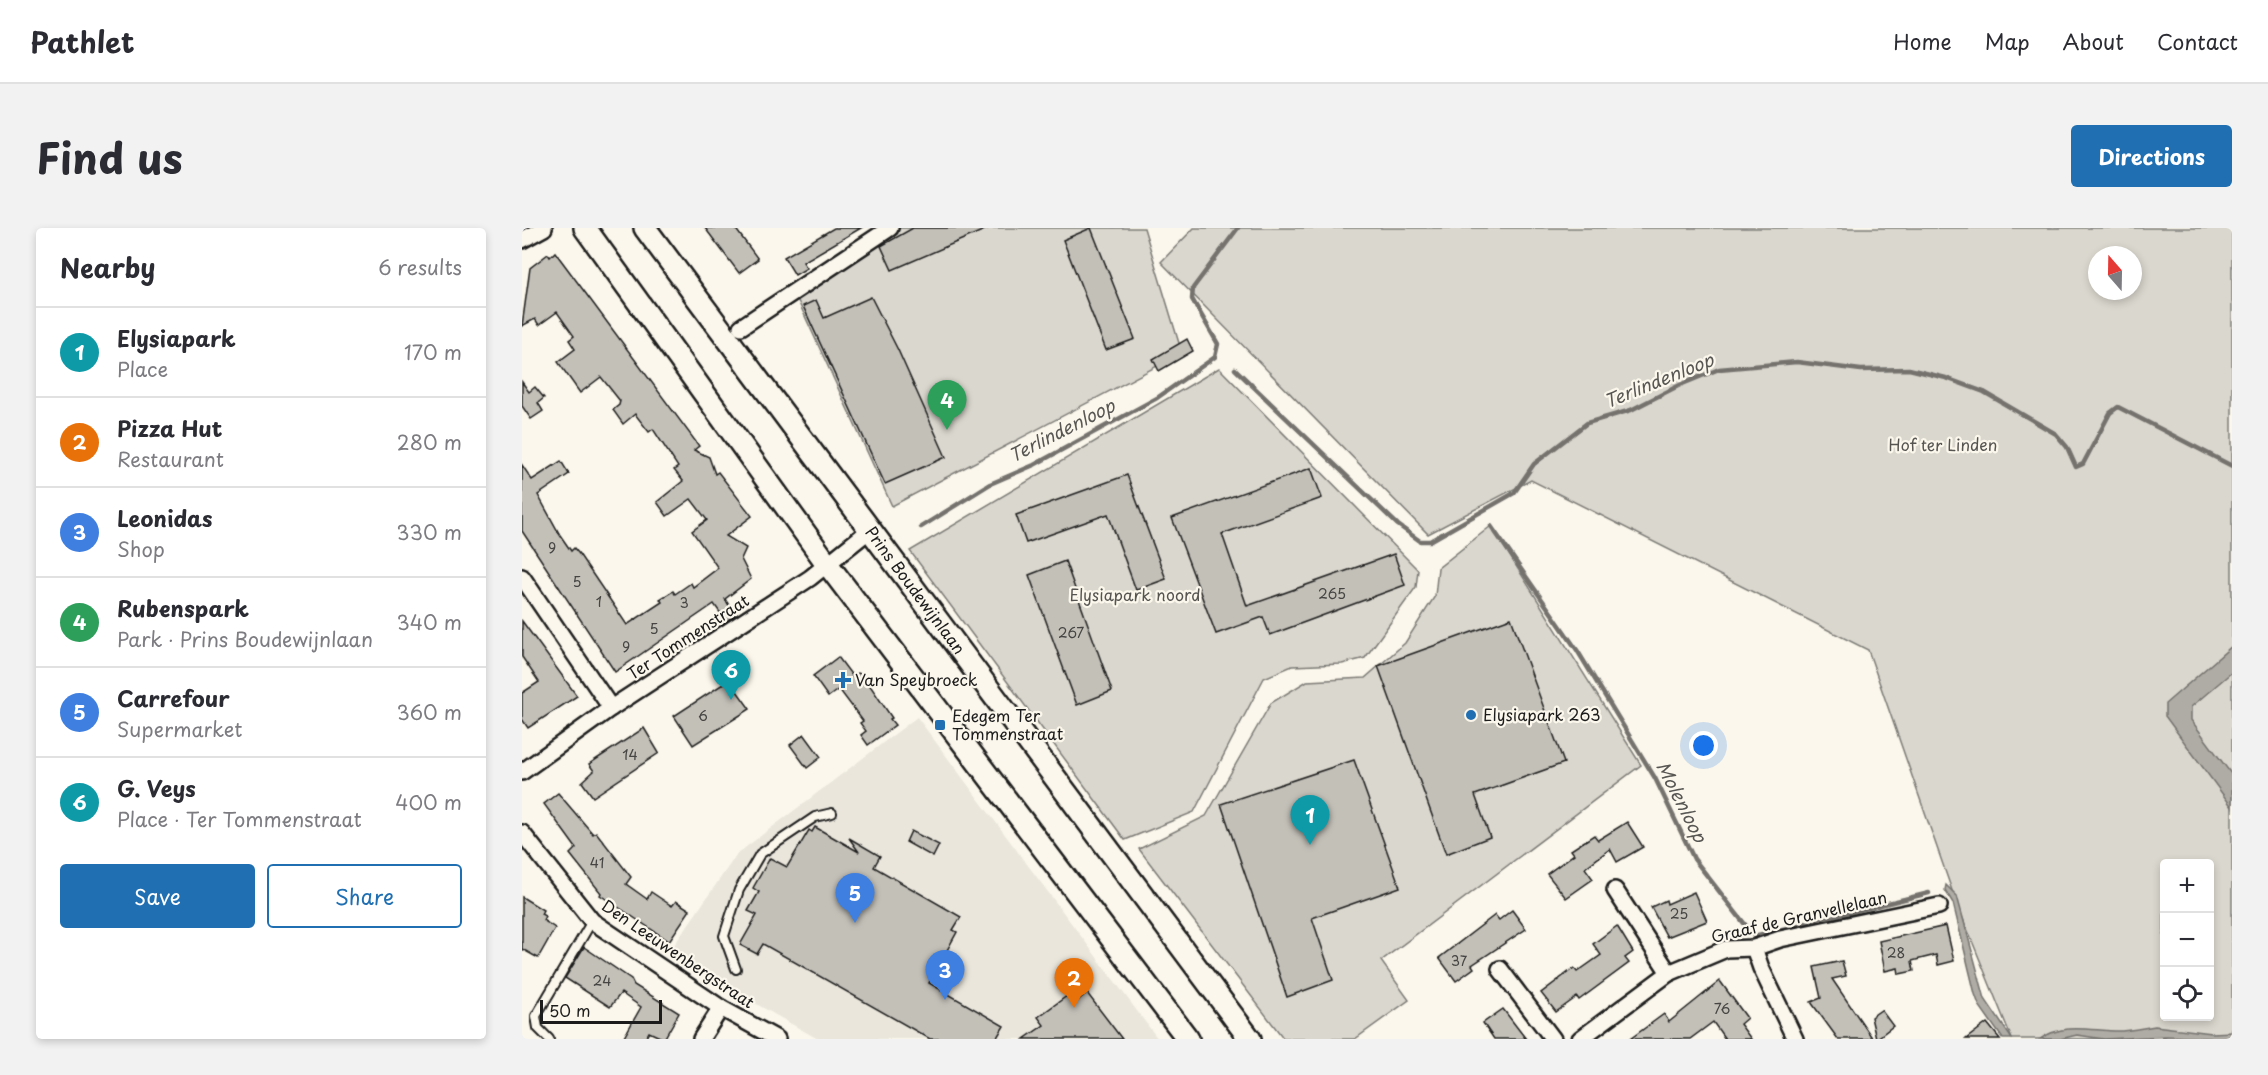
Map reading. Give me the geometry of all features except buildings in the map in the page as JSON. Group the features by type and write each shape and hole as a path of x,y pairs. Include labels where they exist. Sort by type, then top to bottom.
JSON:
{"main road":[{"path":"585,228 828,565 1188,1039"},
{"name":"Prins Boudewijnlaan","path":"645,228 1250,1039"}],"street":[{"path":"522,240 544,228"},
{"path":"741,327 890,228"},
{"name":"Ter Tommenstraat","path":"522,772 611,708 828,565 871,529"},
{"path":"522,577 611,708"},
{"name":"Den Leeuwenbergstraat","path":"524,843 592,921 721,1008 777,1039"},
{"path":"1615,890 1669,973"},
{"name":"Graaf de Granvellelaan","path":"1580,1039 1669,973 1726,949 1754,948 1780,939 1939,906"},
{"path":"1754,948 1761,968 1795,1039"},
{"path":"1500,969 1553,1039"},
{"path":"701,1039 721,1008"}],"lane":[{"path":"736,969 724,936 739,890 760,854 815,817 832,813"},
{"path":"549,1039 538,1028 536,1016 592,921"}],"shaded area":[{"path":"2232,646 2232,672 2191,707 2191,720 2232,775 2232,807 2165,716 2165,704"},
{"path":"917,717 1158,1039 818,1039 668,954 737,854"},
{"path":"1946,885 1957,896 1985,999 2012,1039 2003,1039 1979,1005 1953,903 1945,890"},
{"path":"2155,1026 2212,1033 2232,1032 2232,1039 2165,1036 2104,1039 2077,1035 2060,1039 2040,1039 2060,1030 2122,1031"}],"green space":[{"path":"876,228 1144,228 1182,353 892,506 793,290"},
{"name":"Hof ter Linden","path":"1194,228 2232,228 2232,1039 2012,1039 1955,899 1868,650 1531,480 1428,534 1161,262"},
{"name":"Elysiapark noord","path":"1219,368 1418,570 1416,587 1365,658 1342,664 1292,666 1264,678 1194,812 1125,840 910,551"},
{"path":"1491,526 1641,765 1381,961 1409,1000 1355,1039 1284,1039 1139,849 1206,816 1271,703 1307,681 1365,678 1405,643 1435,596 1438,568"}],"waterway":[{"name":"Terlindenloop","path":"921,527 990,484 1034,465 1157,398 1215,357 1218,344 1192,299 1193,288 1238,228"},
{"name":"Terlindenloop","path":"1235,369 1398,525 1420,541 1430,541 1514,493 1534,464 1587,423 1631,410 1680,385 1719,369 1797,362 1861,370 1909,369 1946,378 1984,392 2056,434 2067,447 2076,467 2083,464 2110,413 2118,407 2232,466"},
{"name":"Molenloop","path":"1491,526 1577,650 1655,778 1694,859 1754,936 1929,893"}],"place":[{"name":"Rubenspark","path":"947,430"},
{"name":"Van Speybroeck","path":"843,680"},
{"name":"G. Veys","path":"731,700"},
{"name":"Elysiapark 263","path":"1471,715"},
{"name":"Edegem Ter Tommenstraat","path":"940,725"},
{"name":"Elysiapark","path":"1310,845"},
{"name":"Carrefour","path":"855,923"},
{"name":"Leonidas","path":"945,1000"},
{"name":"Pizza Hut","path":"1074,1008"}]}
